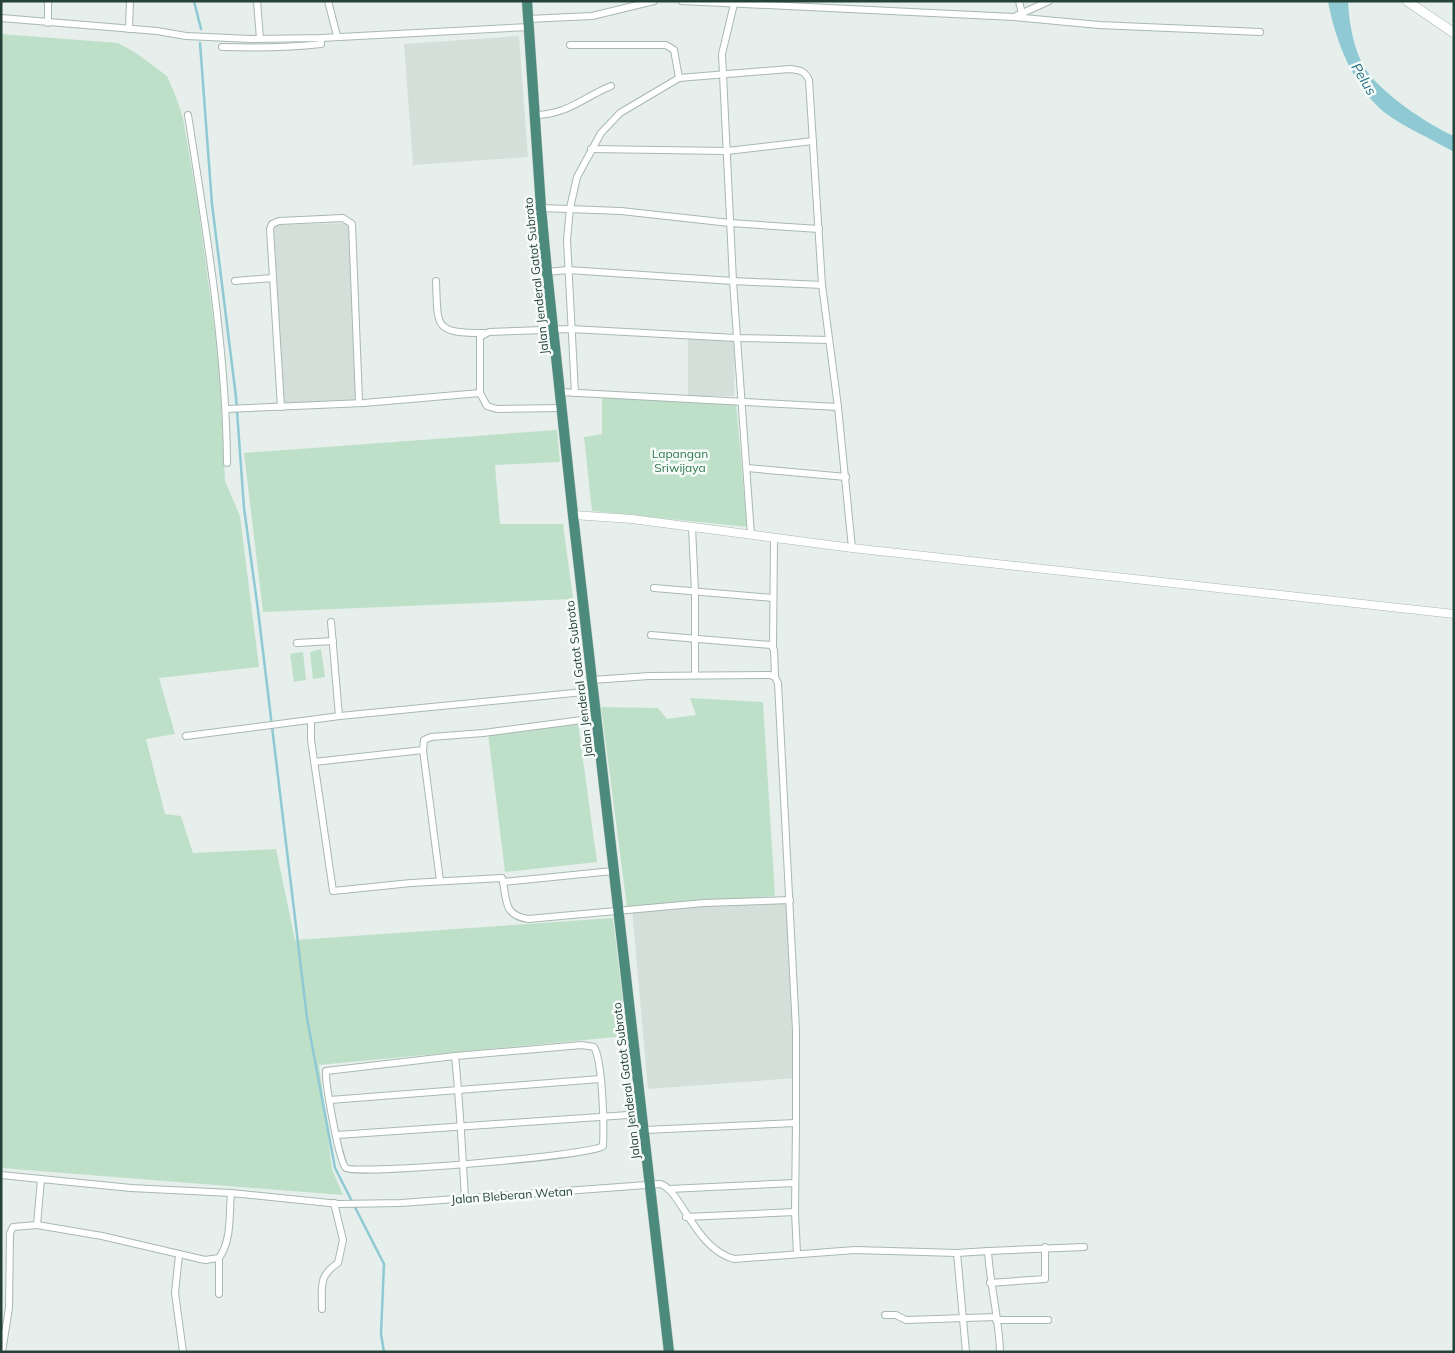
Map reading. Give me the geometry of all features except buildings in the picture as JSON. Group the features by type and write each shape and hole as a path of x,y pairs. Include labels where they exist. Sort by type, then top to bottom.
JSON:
{"highway":[{"name":"Jalan Jenderal Gatot Subroto","path":"527,1 547,272 613,870 645,1130 669,1352"}],"main road":[{"path":"1407,1 1454,33"}],"street":[{"path":"48,1 48,23"},
{"path":"129,29 130,1"},
{"path":"257,1 260,39"},
{"path":"328,1 337,36"},
{"path":"1,18 186,36 260,39 321,38 528,23 592,16 654,1"},
{"path":"682,1 1014,17 1098,25 1260,32"},
{"path":"1019,1 1022,14"},
{"path":"1014,17 1049,1"},
{"path":"734,4 722,54 736,338 752,535"},
{"path":"222,47 285,48 321,44 321,38"},
{"path":"570,45 666,45 674,50 679,78"},
{"path":"575,393 567,240 570,208 577,177 601,133 620,113 679,78 790,69 806,73 813,141 822,285 846,477 852,548"},
{"path":"534,114 561,112 592,94 611,86"},
{"path":"188,115 220,326 230,408 228,463"},
{"path":"591,149 727,151 813,141"},
{"path":"541,208 570,208 730,223 819,229"},
{"path":"281,407 270,229 272,224 279,221 343,218 352,224 359,402"},
{"path":"547,272 568,270 822,285"},
{"path":"236,281 273,278"},
{"path":"436,280 437,320 442,327 460,333 571,329 736,338 829,340"},
{"path":"484,333 480,337 480,393 490,409 562,408"},
{"path":"560,392 838,407"},
{"path":"230,408 281,407 480,393"},
{"path":"747,468 846,477"},
{"path":"573,515 692,527 852,548 1454,614"},
{"path":"692,527 695,592 695,675"},
{"path":"774,539 773,647 775,677 778,683 796,1030 795,1212 798,1253"},
{"path":"654,588 773,598"},
{"path":"331,622 339,716"},
{"path":"651,635 773,647"},
{"path":"297,643 333,641"},
{"path":"186,736 593,685 695,675 775,677"},
{"path":"440,881 423,750 424,740 431,737 483,733 597,718"},
{"path":"311,720 311,740 333,891 440,881 502,878 508,909 517,918 528,919 704,903 790,900"},
{"path":"314,762 423,750"},
{"path":"503,882 613,870"},
{"path":"589,1046 596,1051 600,1079 603,1144 597,1150 366,1171 351,1170 342,1164 326,1076 329,1070 455,1056 589,1046"},
{"path":"455,1056 462,1126 465,1198"},
{"path":"330,1100 600,1079"},
{"path":"337,1135 643,1114"},
{"path":"645,1130 796,1123"},
{"name":"Jalan Bleberan Wetan","path":"1,1175 131,1188 231,1193 337,1204 374,1204 650,1184 660,1184 670,1189 795,1183"},
{"path":"37,1225 41,1179"},
{"path":"670,1189 686,1217 702,1237 722,1255 729,1257 855,1250 957,1253 1045,1247 1084,1247"},
{"path":"219,1294 219,1258 223,1252 228,1235 231,1193"},
{"path":"322,1310 322,1280 326,1271 340,1259 344,1240 337,1204"},
{"path":"686,1217 795,1212"},
{"path":"2,1352 9,1308 10,1233 13,1227 37,1225 102,1236 205,1260 219,1258"},
{"path":"990,1283 1046,1279 1045,1247"},
{"path":"988,1251 990,1283 1000,1352"},
{"path":"957,1253 961,1319 966,1352"},
{"path":"179,1255 175,1293 183,1352"},
{"path":"885,1315 900,1316 906,1320 1048,1320"}],"shaded area":[{"path":"519,36 528,157 413,165 404,44"},
{"path":"348,223 359,401 283,407 274,225"},
{"path":"688,339 735,339 734,396 688,396"},
{"path":"788,900 796,1078 648,1089 632,909"}],"green space":[{"path":"1,34 118,43 136,53 167,76 183,118 198,206 219,362 225,481 240,516 259,667 159,678 175,734 146,739 165,814 181,816 193,853 276,849 295,940 613,918 627,1036 319,1065 332,1169 343,1195 1,1168"},
{"name":"Lapangan Sriwijaya","path":"602,394 736,403 747,527 592,511 584,437 602,434"},
{"path":"557,430 560,462 495,465 500,524 563,524 573,599 263,612 244,453"},
{"path":"321,649 325,677 313,679 310,652"},
{"path":"303,652 306,680 294,682 290,654"},
{"path":"690,698 763,702 775,896 627,907 601,707 658,708 667,719 696,715"},
{"path":"578,723 597,862 505,872 488,733"}],"water":[{"name":"Pelus","path":"1328,1 1348,1 1354,42 1363,65 1370,75 1404,106 1431,124 1454,136 1454,152 1400,123 1384,112 1373,101 1363,89 1347,61 1335,31"}],"waterway":[{"path":"194,1 201,29"},
{"path":"200,43 212,204 236,397 244,508 307,1018 335,1168 384,1264 381,1334 384,1352"}]}
